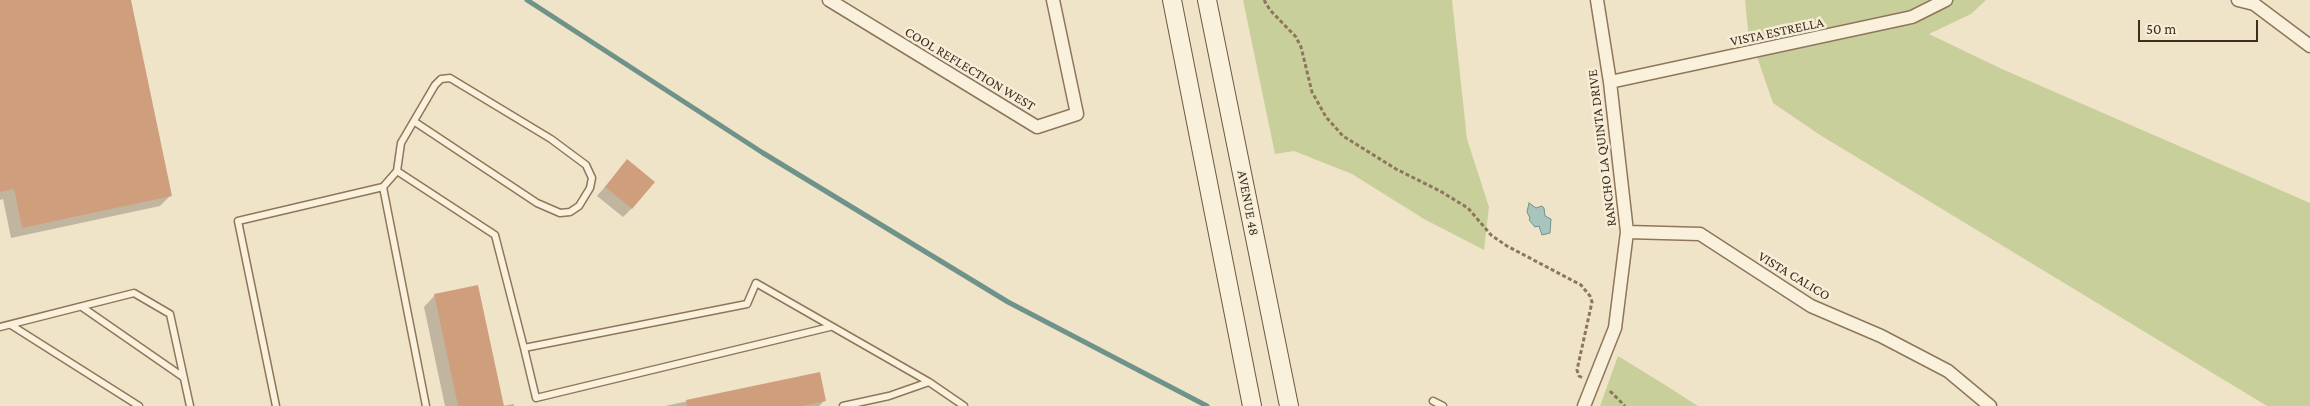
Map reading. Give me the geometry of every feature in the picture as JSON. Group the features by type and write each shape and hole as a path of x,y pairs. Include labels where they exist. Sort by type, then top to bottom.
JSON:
{"main road":[{"path":"1172,0 1252,406"},
{"name":"AVENUE 48","path":"1207,0 1289,406"}],"street":[{"name":"COOL REFLECTION WEST","path":"829,0 1037,127 1077,114 1053,0"},
{"name":"RANCHO LA QUINTA DRIVE","path":"1584,406 1615,328 1627,232 1610,82 1597,0"},
{"name":"VISTA ESTRELLA","path":"1610,82 1912,18 1946,0"},
{"path":"2238,0 2254,4 2310,46"},
{"name":"VISTA CALICO","path":"1627,232 1700,234 1811,306 1881,336 1948,371 1990,406"}],"lane":[{"path":"276,406 238,221 383,187 398,171 401,143 415,122 435,84 441,79 450,78 551,139 586,165 592,178 590,188 579,206 570,212 560,214 537,202 415,122"},
{"path":"398,171 495,235 536,398 830,327"},
{"path":"383,187 426,406"},
{"path":"524,348 746,304 756,283 929,382 964,406"},
{"path":"0,327 134,293 170,314 190,406"},
{"path":"82,306 183,377"},
{"path":"11,325 139,406"},
{"path":"843,406 889,396 929,382"},
{"path":"1433,401 1443,406"}],"path":[{"path":"1264,0 1270,10 1296,36 1301,47 1312,92 1326,117 1343,136 1396,169 1440,191 1468,208 1491,235 1507,246 1581,285 1590,296 1592,302 1577,370 1579,376 1583,378"},
{"path":"1610,391 1625,406"}],"green space":[{"path":"1243,0 1452,0 1467,139 1489,207 1484,250 1424,219 1352,174 1294,151 1275,154"},
{"path":"1745,0 1986,0 1971,14 1929,34 2002,69 2310,203 2310,406 2267,406 1820,135 1773,103 1748,31"},
{"path":"1618,356 1662,383 1698,406 1600,406"}],"water":[{"path":"1529,203 1536,208 1542,206 1544,208 1545,216 1551,219 1550,233 1542,235 1539,226 1535,227 1529,220 1527,212"}],"building":[{"path":"0,0 131,0 172,196 22,228 14,189 0,192"},
{"path":"627,159 655,182 632,209 605,187"},
{"path":"478,285 504,406 458,406 434,294"},
{"path":"820,372 826,401 802,406 687,406 686,400"}],"waterway":[{"path":"527,0 763,153 1008,302 1207,406"}]}
